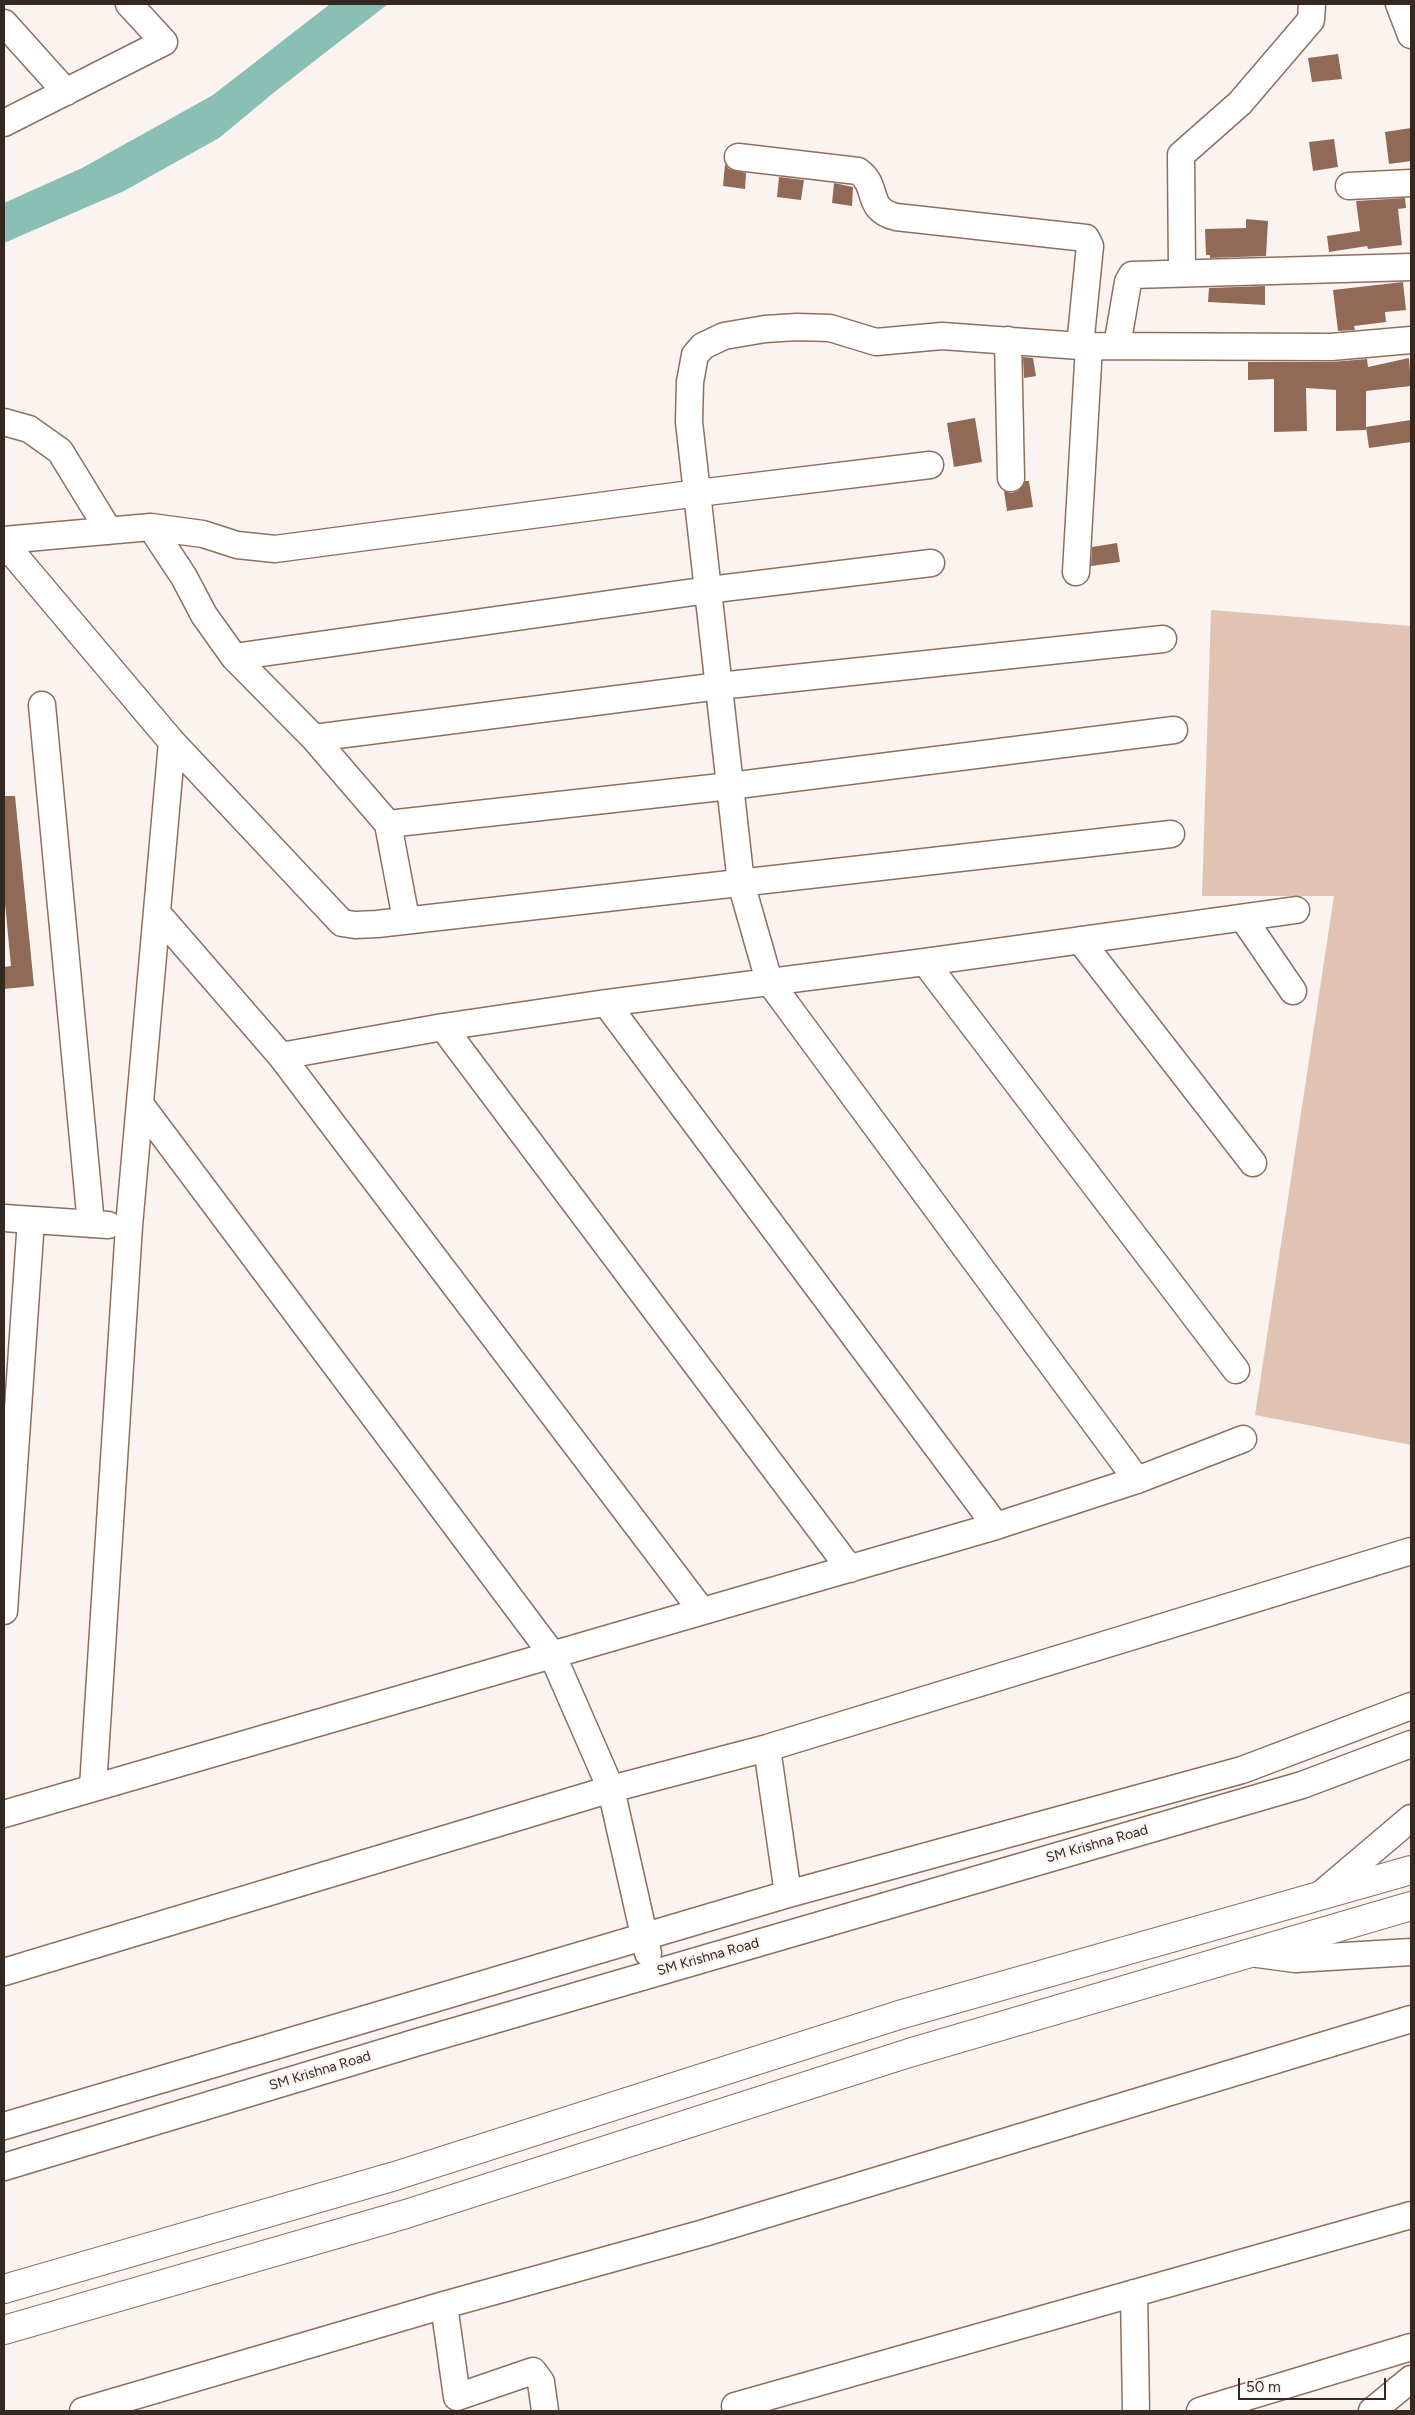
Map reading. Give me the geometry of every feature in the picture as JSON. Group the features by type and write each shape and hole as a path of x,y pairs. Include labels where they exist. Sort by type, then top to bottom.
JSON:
{"highway":[{"path":"4,2290 395,2176 898,2015 1411,1870"},
{"path":"4,2330 406,2214 909,2053 1248,1952 1411,1906"}],"street":[{"path":"4,124 164,42 129,4"},
{"path":"1182,272 1181,155 1240,103 1311,20 1312,4"},
{"path":"1399,4 1411,35"},
{"path":"4,23 66,92"},
{"path":"738,157 858,171 868,181 879,210 896,217 1086,238 1090,246 1084,346 1076,572"},
{"path":"1349,186 1411,183"},
{"path":"1117,346 1128,282 1132,275 1182,272 1411,267"},
{"path":"1137,1480 769,981 741,883 689,422 690,382 695,355 703,346 724,336 798,327 830,328 876,342 942,336 1084,346 1331,347 1411,340"},
{"path":"1008,340 1011,478"},
{"path":"4,422 29,429 60,451 109,531"},
{"path":"4,540 151,527 204,534 237,545 274,549 698,493 930,465"},
{"path":"151,527 184,577 204,615 234,657 314,738 388,824 406,919"},
{"path":"4,547 16,557 172,742 342,922 355,925 377,924 406,919 1171,834"},
{"path":"234,657 708,590 931,563"},
{"path":"314,738 719,686 1163,640"},
{"path":"42,704 91,1224"},
{"path":"388,824 730,786 1174,730"},
{"path":"92,1788 129,1226 172,742"},
{"path":"281,1056 443,1027 606,1003 925,962 1296,910"},
{"path":"157,912 281,1056 702,1611"},
{"path":"1243,918 1294,991"},
{"path":"1080,940 1253,1163"},
{"path":"925,962 1236,1370"},
{"path":"606,1003 996,1526"},
{"path":"443,1027 850,1569"},
{"path":"140,1104 552,1654 611,1789 652,1974"},
{"path":"4,1218 129,1226"},
{"path":"4,1611 31,1220"},
{"path":"4,1814 996,1526 1137,1480 1243,1439"},
{"path":"4,1972 611,1789 767,1748 1411,1551"},
{"path":"4,2126 788,1894 1242,1770 1411,1706"},
{"name":"SM Krishna Road","path":"4,2167 652,1974 1302,1785 1411,1744"},
{"path":"767,1748 788,1894"},
{"path":"1319,1896 1411,1818"},
{"path":"1248,1952 1295,1959 1411,1952"},
{"path":"83,2411 444,2305 704,2233 1411,2019"},
{"path":"736,2406 1411,2215"},
{"path":"1134,2293 1136,2411"},
{"path":"444,2305 457,2397 533,2371 541,2382 545,2411"},
{"path":"1200,2411 1411,2347"},
{"path":"1372,2411 1411,2379"}],"shaded area":[{"path":"1211,610 1411,626 1411,1445 1255,1415 1334,896 1202,896"}],"water":[{"path":"330,4 388,4 277,90 219,138 124,191 4,243 4,203 82,168 213,95"}],"building":[{"path":"1338,54 1342,79 1312,82 1308,58"},
{"path":"1411,128 1411,161 1389,164 1385,132"},
{"path":"1334,139 1338,167 1313,171 1309,142"},
{"path":"725,164 729,169 746,173 745,189 723,186"},
{"path":"779,177 804,180 801,200 777,197"},
{"path":"834,183 853,187 852,206 832,203"},
{"path":"1405,198 1406,208 1398,209 1402,245 1368,249 1367,246 1329,252 1327,236 1360,231 1356,201"},
{"path":"1246,219 1268,221 1266,256 1210,258 1210,255 1206,255 1205,229 1246,228"},
{"path":"1403,282 1406,310 1385,312 1386,322 1354,326 1355,330 1338,331 1333,290"},
{"path":"1265,286 1265,305 1208,302 1209,288"},
{"path":"1023,357 1033,358 1036,376 1024,378"},
{"path":"1409,358 1411,386 1366,391 1366,430 1336,431 1336,390 1306,388 1307,431 1274,432 1274,379 1248,380 1248,362 1331,362 1367,359 1368,367"},
{"path":"975,418 982,462 954,467 947,423"},
{"path":"1411,420 1411,442 1369,448 1366,427"},
{"path":"1025,481 1029,481 1033,507 1007,511 1004,491 1011,493 1018,491"},
{"path":"1117,543 1120,562 1091,566 1092,547"},
{"path":"4,796 15,796 34,986 4,989 4,967 11,966 4,893"}]}
